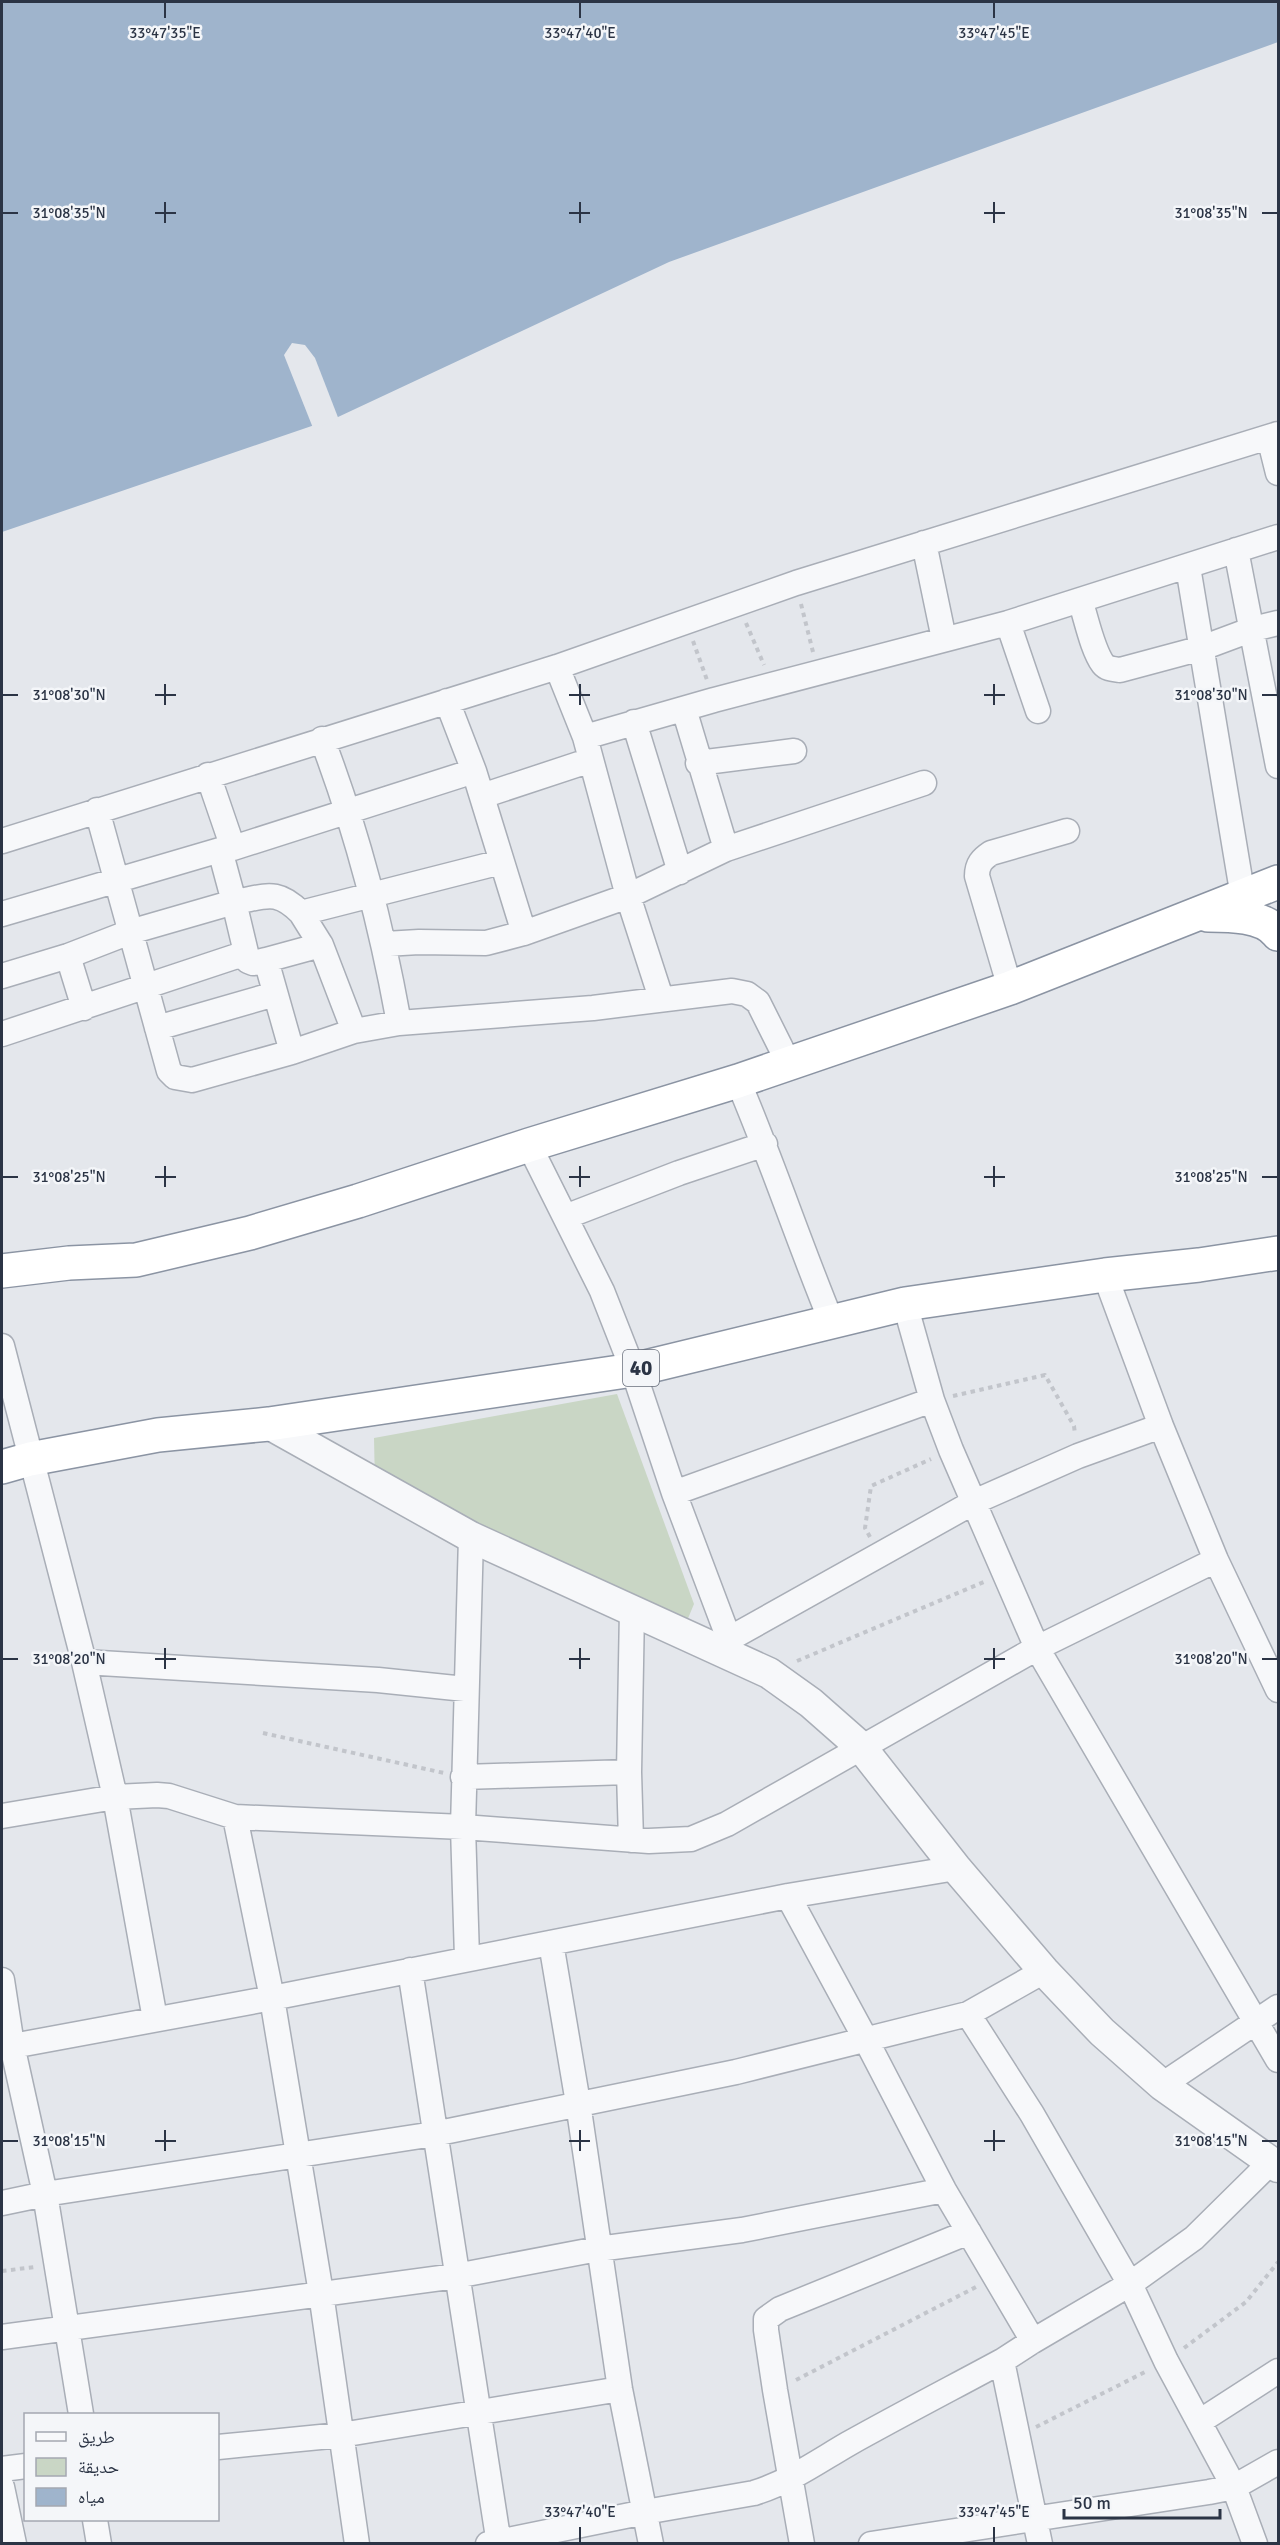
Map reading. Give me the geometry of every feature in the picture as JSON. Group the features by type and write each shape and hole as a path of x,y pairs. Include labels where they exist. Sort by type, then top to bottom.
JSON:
{"highway":[{"path":"2,1271 69,1263 136,1260 250,1233 358,1201 529,1145 738,1081 1010,988 1278,882"},
{"path":"1192,915 1243,916 1275,930 1278,934"},
{"name":"40","path":"16,1463 158,1435 269,1424 633,1370 905,1304 1105,1275 1278,1254"}],"street":[{"path":"2,841 558,667 796,583 1274,435 1278,473"},
{"path":"482,796 588,748 634,722 1008,624 1278,537"},
{"path":"924,543 944,639"},
{"path":"1236,550 1253,629 1269,674 1278,759"},
{"path":"1188,567 1243,897"},
{"path":"1080,600 1103,665 1109,669 1120,670 1202,648 1253,629 1278,623"},
{"path":"1008,624 1038,711"},
{"path":"558,667 588,748 628,896 661,998"},
{"path":"447,701 474,771 524,933"},
{"path":"684,708 698,763 726,849"},
{"path":"634,722 680,872"},
{"path":"322,739 349,810 373,895 385,944 399,1023"},
{"path":"698,763 794,751"},
{"path":"2,914 116,879 226,849 474,771"},
{"path":"208,776 226,849 234,903 274,994 292,1052"},
{"path":"385,944 486,943 524,933 628,896 726,849 924,783"},
{"path":"97,810 170,1071 175,1077 183,1080 192,1080 292,1052 354,1031 399,1023 593,1008 732,991 747,994 758,1002 789,1064"},
{"path":"1010,988 977,876 977,868 983,858 991,852 1067,831"},
{"path":"301,913 501,862"},
{"path":"2,976 68,956 130,932 234,903 279,896 301,913 321,945 354,1031"},
{"path":"2,1034 84,1008 146,985 256,956 321,945"},
{"path":"68,956 84,1008"},
{"path":"157,1028 274,994"},
{"path":"738,1081 765,1144 808,1265 832,1323"},
{"path":"565,1217 679,1173 765,1144"},
{"path":"529,1145 602,1291 633,1370 723,1644"},
{"path":"1105,1275 1161,1426 1216,1560 1278,1690"},
{"path":"905,1304 932,1400 951,1450 1037,1648 1278,2060"},
{"path":"2,1346 16,1463 84,1662 115,1797 155,2019"},
{"path":"674,1493 932,1400"},
{"path":"269,1424 471,1537 632,1610 723,1644 811,1703 861,1747 956,1868 1044,1971 1102,2032 1162,2085 1274,2165 1212,2222 1130,2284 1002,2361 849,2444 792,2479 754,2493 645,2512 495,2543 480,2414 456,2276 410,1970"},
{"path":"723,1644 880,1553 974,1502 1078,1456 1161,1426"},
{"path":"467,1958 463,1827 465,1689 471,1537"},
{"path":"2,1816 115,1797 169,1796 236,1817 463,1827 631,1840 682,1840 700,1837 727,1824 1037,1648 1216,1560"},
{"path":"631,1840 628,1772 632,1610"},
{"path":"84,1662 378,1680 465,1689"},
{"path":"464,1777 628,1772"},
{"path":"236,1817 272,1998 321,2293 357,2544"},
{"path":"7,2047 272,1998 788,1896 956,1868"},
{"path":"788,1896 866,2038 944,2190 1033,2342"},
{"path":"551,1943 578,2103 620,2389 651,2544"},
{"path":"2,2203 45,2194 434,2134 736,2072 968,2014 1044,1971"},
{"path":"2,1980 7,2047 45,2194 81,2413"},
{"path":"1162,2085 1278,2007"},
{"path":"968,2014 1032,2114 1130,2284 1166,2361 1234,2487 1255,2544"},
{"path":"2,2337 68,2330 456,2276 598,2249 742,2230 944,2190"},
{"path":"802,2544 765,2330 768,2316 780,2309 969,2232"},
{"path":"1002,2361 1040,2544"},
{"path":"1199,2422 1278,2371"},
{"path":"219,2447 341,2435 480,2414 620,2389"},
{"path":"872,2544 1234,2487 1278,2462"},
{"path":"2,2469 24,2466"},
{"path":"2,2487 14,2544"},
{"path":"95,2521 99,2544"}],"path":[{"path":"796,583 818,673"},
{"path":"737,603 773,685"},
{"path":"686,621 714,700"},
{"path":"932,1400 1046,1375 1074,1426 1078,1456"},
{"path":"880,1553 865,1528 872,1486 951,1450"},
{"path":"768,1673 873,1631 1003,1573"},
{"path":"263,1733 464,1777"},
{"path":"1019,2436 1166,2361 1246,2302 1278,2262"},
{"path":"2,2271 57,2263"},
{"path":"775,2390 995,2277"}],"green space":[{"path":"617,1394 694,1604 684,1628 375,1485 374,1438"}],"water":[{"path":"2,2 1278,2 1278,42 669,262 338,417 2,532"}],"pier":[{"path":"292,343 305,345 315,358 339,420 313,428 284,355"}]}
